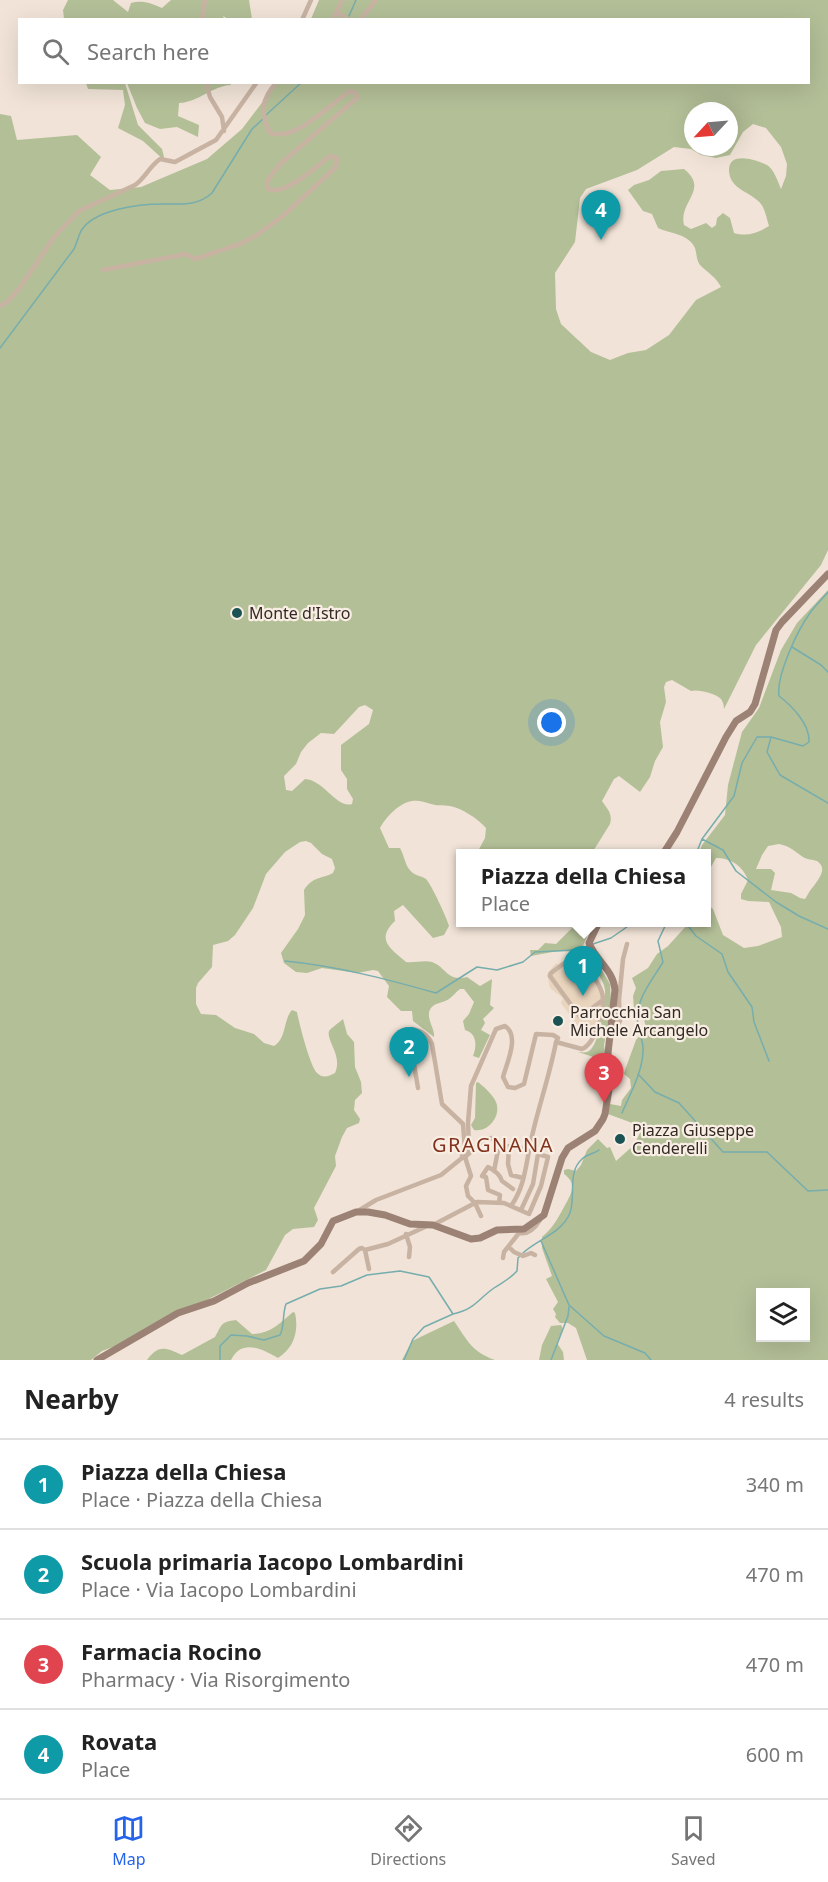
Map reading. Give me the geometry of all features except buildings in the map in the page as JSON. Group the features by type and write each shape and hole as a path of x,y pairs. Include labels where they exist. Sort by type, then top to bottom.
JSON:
{"main road":[{"path":"666,849 726,737 736,721 750,712 776,630 828,574"},
{"path":"97,1360 178,1313 214,1301 248,1283 304,1261 321,1244 333,1221 356,1212 385,1215 410,1224 430,1225 471,1239 480,1238 497,1230 524,1229 542,1218 564,1153 575,1142 594,1131 603,1119 611,1077 608,1053 615,990 608,968 590,946 597,927"}],"street":[{"path":"202,18 205,0"},
{"path":"303,18 311,0"},
{"path":"335,18 339,13 342,0"},
{"path":"362,18 376,0"},
{"path":"339,13 346,18"},
{"path":"207,84 210,97 222,117 224,131"},
{"path":"0,306 19,289 54,237 79,211 140,182 150,166 160,159 175,162 216,140 256,84"},
{"path":"103,270 186,255 195,259 240,244 258,235 284,215 336,167 337,158 330,156 299,180 277,191 267,188 268,180 279,165 357,98 356,93 350,90 327,110 298,128 275,134 270,133 262,109 266,96 275,84"},
{"path":"613,1006 616,1008 617,1026 620,1021 619,1000 623,959 627,944"},
{"path":"556,1042 582,1049 589,1046 599,1025 603,1000 598,984 575,958 571,958 550,974 580,1017 603,1000"},
{"path":"356,1212 376,1200 441,1175 457,1163 469,1147 471,1086 496,1029 505,1026 510,1029 513,1036 503,1077 508,1087 515,1088 524,1084 536,1034 553,1035 558,1038 526,1172 518,1196 511,1206"},
{"path":"418,1088 410,1040 412,1029 429,1038 442,1104 463,1124 464,1154 471,1176 466,1186 468,1196 475,1203 481,1216"},
{"path":"464,1154 484,1140 492,1138 499,1145 530,1149"},
{"path":"494,1171 499,1145"},
{"path":"509,1147 508,1164 511,1175 523,1178"},
{"path":"333,1272 362,1248 365,1250 388,1244 475,1203 499,1203 529,1214 541,1186 548,1157 538,1154 533,1184 521,1210"},
{"path":"500,1195 485,1190 486,1177 482,1176 488,1167 513,1189"},
{"path":"499,1203 500,1195 507,1185"},
{"path":"503,1258 505,1251 519,1233 527,1233 536,1227 542,1218"},
{"path":"406,1234 410,1247 409,1257"},
{"path":"509,1247 523,1256 531,1252 536,1256"},
{"path":"365,1250 369,1269"}],"green space":[{"path":"68,0 113,0 128,12 131,3 135,2 146,2 162,8 171,0 249,0 252,18 223,16 224,18 64,18 63,10"},
{"path":"319,0 828,0 828,550 821,565 756,645 724,709 721,699 715,695 702,691 691,691 672,680 666,682 664,687 666,702 660,722 663,747 650,777 640,792 619,776 614,779 602,801 610,814 610,824 594,849 479,849 485,838 486,828 470,814 455,807 419,801 407,802 393,811 380,828 389,848 400,848 409,869 426,879 439,901 449,926 444,935 433,938 403,905 394,911 395,921 386,934 387,944 406,962 432,962 451,976 467,977 480,986 492,979 490,1005 494,1008 483,1019 485,1023 481,1030 490,1035 479,1058 473,1056 475,1040 472,1034 465,1030 463,1021 474,1002 464,989 460,989 449,999 430,1009 429,1016 434,1037 413,1021 412,1011 401,1011 387,997 389,986 378,971 357,973 322,968 307,973 296,972 284,963 281,953 305,915 304,890 314,880 333,873 335,868 332,859 306,841 300,842 285,852 266,874 253,908 235,935 228,941 213,945 212,967 198,983 196,1004 201,1014 216,1015 235,1028 254,1034 264,1043 274,1046 281,1038 289,1014 292,1010 297,1012 311,1062 317,1073 324,1076 335,1073 337,1067 329,1031 343,1019 347,1034 354,1042 355,1067 361,1082 362,1093 355,1100 354,1110 360,1119 359,1123 347,1128 342,1137 335,1156 336,1166 314,1208 318,1220 314,1227 293,1229 285,1235 266,1270 102,1351 91,1360 0,1360 0,114 11,116 17,140 77,135 101,157 90,175 110,190 141,187 207,159 242,129 276,84 810,84 810,18 311,18","holes":["684,102 738,102 738,141 743,132 753,124 766,128 781,147 787,164 786,176 781,189 769,167 757,161 744,158 733,160 729,171 737,187 757,200 765,211 769,226 761,231 743,235 734,233 730,218 723,213 717,218 716,225 712,228 706,223 691,229 684,225 683,217 694,190 691,176 684,169 661,171 649,180 634,185 628,190 643,211 652,214 658,228 688,239 692,243 699,264 721,287 696,300 669,335 646,350 628,353 610,360 591,352 561,324 556,309 555,273 575,242 580,198 586,189 637,170 674,147 684,148","365,705 373,710 369,724 341,745 341,770 347,779 347,789 353,799 352,804 341,802 318,784 305,779 292,791 286,790 284,776 296,764 308,743 321,733 334,734 359,707"]},
{"path":"86,84 125,84 138,125 162,149 165,161 143,141 118,128 125,105 123,90 88,89"},
{"path":"127,84 231,85 179,103 178,116 199,125 198,137 177,127 160,129 145,123"},
{"path":"828,590 828,1360 587,1360 576,1328 568,1323 560,1323 555,1317 553,1309 558,1302 546,1279 552,1276 542,1248 542,1237 555,1223 571,1193 572,1185 564,1174 564,1170 576,1171 587,1150 598,1139 607,1148 610,1147 616,1161 634,1145 643,1127 608,1114 610,1104 621,1106 622,1100 631,1088 630,1079 624,1074 636,1040 646,1028 643,1015 634,1008 633,996 636,988 632,978 648,968 657,954 668,946 685,927 711,927 711,907 723,935 744,948 758,946 782,937 781,927 769,902 741,899 748,880 740,867 727,859 716,858 711,867 711,849 700,849 725,815 728,785 742,732 759,708 781,650 797,623","holes":["779,844 789,847 805,858 817,861 822,867 820,877 805,899 791,893 771,890 775,873 771,869 756,869 768,846"]},
{"path":"573,927 580,936 591,927 583,951 600,967 610,984 611,1005 604,1045 606,1061 578,1052 591,1049 601,1024 605,990 598,973 583,957 573,952 557,951 531,956 530,950 538,950 545,943 556,944"},
{"path":"478,1082 494,1098 497,1111 489,1126 485,1129 474,1130 471,1125 475,1118 476,1083"},
{"path":"293,1312 296,1320 296,1333 288,1349 278,1358 265,1351 246,1347 236,1353 231,1360 147,1360 155,1351 163,1349 182,1355 215,1337 222,1325 227,1322 236,1320 252,1334 258,1334 274,1328"},
{"path":"454,1321 475,1349 495,1360 402,1360 412,1341"},
{"path":"561,1325 563,1329 557,1343 563,1352 564,1360 539,1360 542,1345 551,1326"}],"shaded area":[{"path":"573,955 598,979 605,994 601,1025 596,1039 588,1035 587,1038 561,1003 563,998 550,988 547,974 556,963 559,965"}],"waterway":[{"path":"349,16 356,0"},
{"path":"266,115 300,84"},
{"path":"0,348 74,249 81,231 87,224 118,209 153,204 189,203 207,197 212,193 252,129 263,119"},
{"path":"698,849 702,839 734,796 742,763 757,737 771,737 803,746 809,742 807,729 794,710 779,696 779,687 784,666 799,631 810,613 828,592"},
{"path":"792,647 828,672"},
{"path":"771,737 767,752 780,775 828,803"},
{"path":"702,839 723,850 736,871 776,902 799,916 828,929"},
{"path":"593,944 611,938 627,927"},
{"path":"622,1113 642,1060 643,1044 637,1016 641,999 663,962 658,941 665,927"},
{"path":"689,927 696,936 722,954 728,972 752,1007 754,1022 769,1061"},
{"path":"285,961 380,978 436,993 477,967 497,970 523,962 535,952 575,950 588,946"},
{"path":"638,1074 655,1092 679,1103 723,1152 767,1152 808,1191 828,1190"},
{"path":"523,1253 556,1231 566,1220 572,1206 573,1177 577,1164 584,1157 599,1150"},
{"path":"541,1241 569,1305 604,1336 645,1353 651,1360"},
{"path":"220,1360 220,1346 231,1335 264,1340 280,1335 286,1304 320,1289 341,1286 367,1275 400,1271 429,1277 453,1314 471,1307 512,1276 517,1271 520,1256"},
{"path":"551,1360 568,1316 569,1307"},
{"path":"404,1360 413,1339 424,1327 453,1314"}],"place":[{"name":"Rovata","path":"601,240"},
{"name":"Monte d'Istro","path":"237,613"},
{"name":"Piazza della Chiesa","path":"583,996"},
{"name":"Parrocchia San Michele Arcangelo","path":"558,1021"},
{"name":"Scuola primaria Iacopo Lombardini","path":"409,1077"},
{"name":"Farmacia Rocino","path":"604,1103"},
{"name":"Piazza Giuseppe Cenderelli","path":"620,1139"}],"district":[{"name":"GRAGNANA","path":"493,1145"}]}
